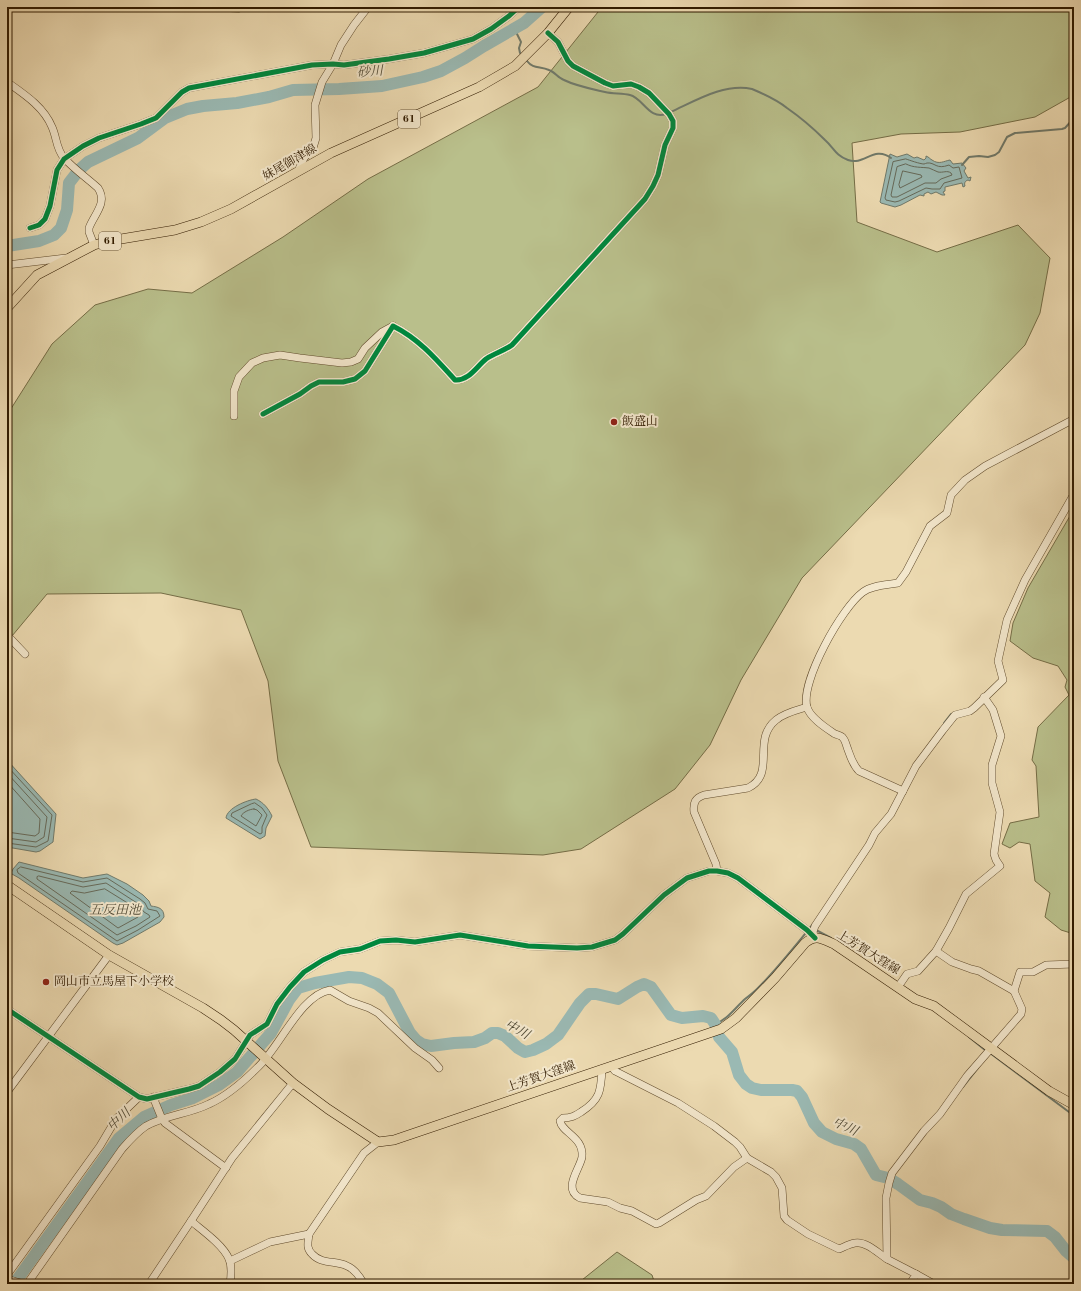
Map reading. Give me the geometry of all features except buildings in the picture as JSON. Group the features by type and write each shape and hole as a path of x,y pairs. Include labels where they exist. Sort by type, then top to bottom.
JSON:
{"main road":[{"name":"妹尾御津線","path":"7,308 37,274 66,258 94,245 109,241 176,230 201,222 231,209 331,153 472,90 491,80 515,66 528,54 548,33 569,7"},
{"path":"7,884 109,955 203,1008 234,1030 293,1083 328,1110 378,1142"},
{"name":"上芳賀大窪線","path":"378,1142 394,1140 716,1030 736,1018 775,978 810,939 810,933 834,944 916,999 934,1006 1049,1091 1074,1105"}],"street":[{"path":"298,172 304,158 313,148 316,138 315,105 322,82 333,64 341,45 368,7"},
{"path":"30,228 39,225 45,219 50,206 57,170 66,160 83,146 99,138 156,118 182,92 189,88 312,65 344,65 424,53 473,39 491,29 519,7"},
{"path":"394,326 418,341 456,380 470,375 485,360 512,345 644,199 653,186 658,174 665,145 673,128 673,121 668,113 649,93 639,87 631,84 614,86 605,84 573,66 568,61 558,42 548,33"},
{"path":"7,82 43,111 52,126 58,149 66,160 98,188 102,197 102,203 89,228 94,245"},
{"path":"7,265 66,258"},
{"path":"263,414 319,382 343,382 355,379 365,370 394,326"},
{"path":"234,416 234,391 239,377 252,363 263,358 280,355 342,363 352,362 358,358 365,348 376,338 394,326"},
{"path":"901,791 859,771 855,767 843,738 819,723 810,712 807,707 806,699 813,670 835,626 846,610 863,592 869,588 898,583 906,572 930,526 947,513 951,495 958,486 985,466 1074,419"},
{"path":"7,1009 139,1097 154,1100 199,1086 229,1066 248,1043 250,1035 267,1024 277,1004 304,972 323,960 340,952 360,948 380,941 396,940 415,942 460,935 528,946 577,948 592,947 615,940 664,895 687,878 709,871 728,873 738,878 810,933 813,932 814,926 869,845 875,833 891,814 901,791 916,766 954,716 970,711 986,698 1003,680 998,661 1010,612 1024,580 1074,494"},
{"path":"7,635 25,654"},
{"path":"898,987 907,974 918,971 936,951 966,894 1000,866 994,854 1000,812 992,783 992,765 1001,736 993,710 986,698"},
{"path":"717,871 716,864 694,812 693,805 695,800 699,796 748,788 754,785 761,776 763,744 770,726 775,720 782,716 807,707"},
{"path":"887,1259 886,1198 892,1173 924,1131 940,1114 967,1076 1021,1014 1022,1009 1014,991 979,971 952,962 936,951"},
{"path":"7,1092 109,955"},
{"path":"1014,991 1020,972 1033,972 1046,965 1074,964"},
{"path":"27,1284 122,1149 139,1131 161,1118 208,1105 239,1085 259,1067 264,1058 280,1040 293,1019 319,994 330,990 349,1001 369,1008 378,1014 415,1048 432,1060 439,1068"},
{"path":"747,1158 734,1167 706,1196 696,1200 659,1224 656,1224 632,1211 620,1208 608,1202 580,1198 574,1194 572,1185 576,1169 582,1158 582,1151 577,1139 562,1126 560,1120 575,1116 588,1108 599,1095 607,1068 615,1070 678,1103 714,1126 740,1147 747,1158 771,1172 776,1177 782,1188 784,1216 790,1223 808,1234 839,1249 853,1243 867,1245 887,1259 934,1284"},
{"path":"149,1284 232,1158 293,1083"},
{"path":"7,1275 100,1146 116,1120 139,1097"},
{"path":"154,1100 161,1118 177,1132 226,1168"},
{"path":"364,1284 357,1274 348,1266 317,1259 308,1250 307,1245 309,1234 364,1153 378,1142"},
{"path":"191,1221 227,1255 230,1261 230,1284"},
{"path":"230,1261 270,1242 309,1234"},
{"path":"910,1284 916,1274"},
{"path":"7,1279 24,1284"}],"green space":[{"path":"144,7 255,7 239,12"},
{"path":"602,7 1074,7 1074,95 1035,117 960,132 901,134 852,143 857,222 937,252 1018,225 1050,258 1040,313 1025,345 802,578 741,680 710,745 675,789 581,849 543,855 311,847 278,761 268,681 241,610 161,593 47,594 7,642 7,415 52,344 95,305 148,289 192,293 283,237 368,179 538,87"},
{"path":"1074,509 1074,934 1061,930 1045,917 1050,893 1035,881 1030,844 1019,842 1010,848 1002,844 1010,823 1039,817 1036,766 1032,760 1038,727 1069,695 1065,687 1067,680 1058,666 1033,658 1010,641 1013,623 1028,588"},
{"path":"617,1252 652,1275 655,1284 577,1284"}],"water":[{"path":"890,154 897,157 907,154 914,158 917,157 924,160 926,156 937,162 950,160 953,164 962,163 966,168 964,171 968,178 971,177 970,181 966,181 965,186 963,187 962,183 945,187 945,191 943,192 945,195 936,192 931,194 928,192 924,194 924,196 920,195 895,207 881,203"},
{"path":"7,760 56,814 53,842 40,851 36,852 7,847"},
{"path":"256,799 266,806 272,816 266,828 265,836 260,839 226,818 227,814 234,808 243,803"},
{"name":"五反田池","path":"19,862 83,878 107,874 127,884 143,895 149,901 151,906 162,910 164,917 160,922 117,945 19,878 12,874 8,879 13,869"}],"waterway":[{"name":"砂川","path":"7,246 39,241 54,235 61,228 67,210 69,183 79,170 88,162 138,138 165,118 187,109 237,103 269,97 293,90 382,86 423,77 441,71 465,58 524,23 542,7"},
{"path":"514,28 521,42 519,48 520,53"},
{"path":"527,61 529,64 551,71 562,79 574,84 608,93 630,95 639,100 655,114 666,114"},
{"path":"671,112 700,98 720,91 741,88 752,89 783,105 812,127 837,154 848,160 854,161 879,154 891,158"},
{"path":"962,165 969,157 988,157 995,155 999,152 1007,137 1015,133 1062,129 1065,128 1074,118"},
{"path":"1070,509 1074,501"},
{"path":"944,723 951,714 953,715"},
{"path":"715,1024 727,1017 757,989 813,924"},
{"path":"816,930 831,938"},
{"name":"中川","path":"14,1284 119,1138 144,1117 171,1105 193,1098 219,1085 237,1072 271,1033 289,1000 298,988 315,983 349,977 362,978 377,984 389,993 410,1033 422,1044 431,1046 474,1042 485,1038 492,1033 498,1033 505,1036 518,1048 525,1052 546,1044 558,1035 580,1003 589,994 618,999 644,984 651,987 671,1015 682,1018 703,1016 711,1018 715,1024 719,1037 732,1052 739,1075 746,1084 752,1088 761,1090 797,1091 802,1097 814,1123 822,1132 836,1139 854,1144 861,1149 876,1175 888,1178 920,1200 932,1203 951,1214 990,1228 1002,1230 1047,1231 1055,1237 1066,1251 1074,1258"},
{"path":"969,1037 985,1050"},
{"path":"990,1053 1073,1115"},
{"path":"963,1087 978,1068"}],"cycle path":[{"path":"30,228 39,225 45,219 50,206 57,170 64,159 83,146 99,138 156,118 182,92 189,88 312,65 344,65 424,53 473,39 491,29 519,7"},
{"path":"263,414 319,382 343,382 355,379 365,371 393,326 419,343 455,380 460,380 469,376 486,359 512,345 645,199 658,175 665,145 673,128 673,121 669,114 649,93 639,87 631,84 613,86 573,66 568,61 558,42 548,33"},
{"path":"7,1009 139,1097 147,1099 199,1086 220,1072 235,1059 250,1035 267,1024 277,1004 304,972 323,960 340,952 360,949 380,941 396,940 415,942 460,935 528,946 577,948 592,947 615,940 664,895 687,878 709,871 728,873 738,878 807,930 815,938"}],"place":[{"name":"飯盛山","path":"614,422"},
{"name":"岡山市立馬屋下小学校","path":"46,982"}]}
